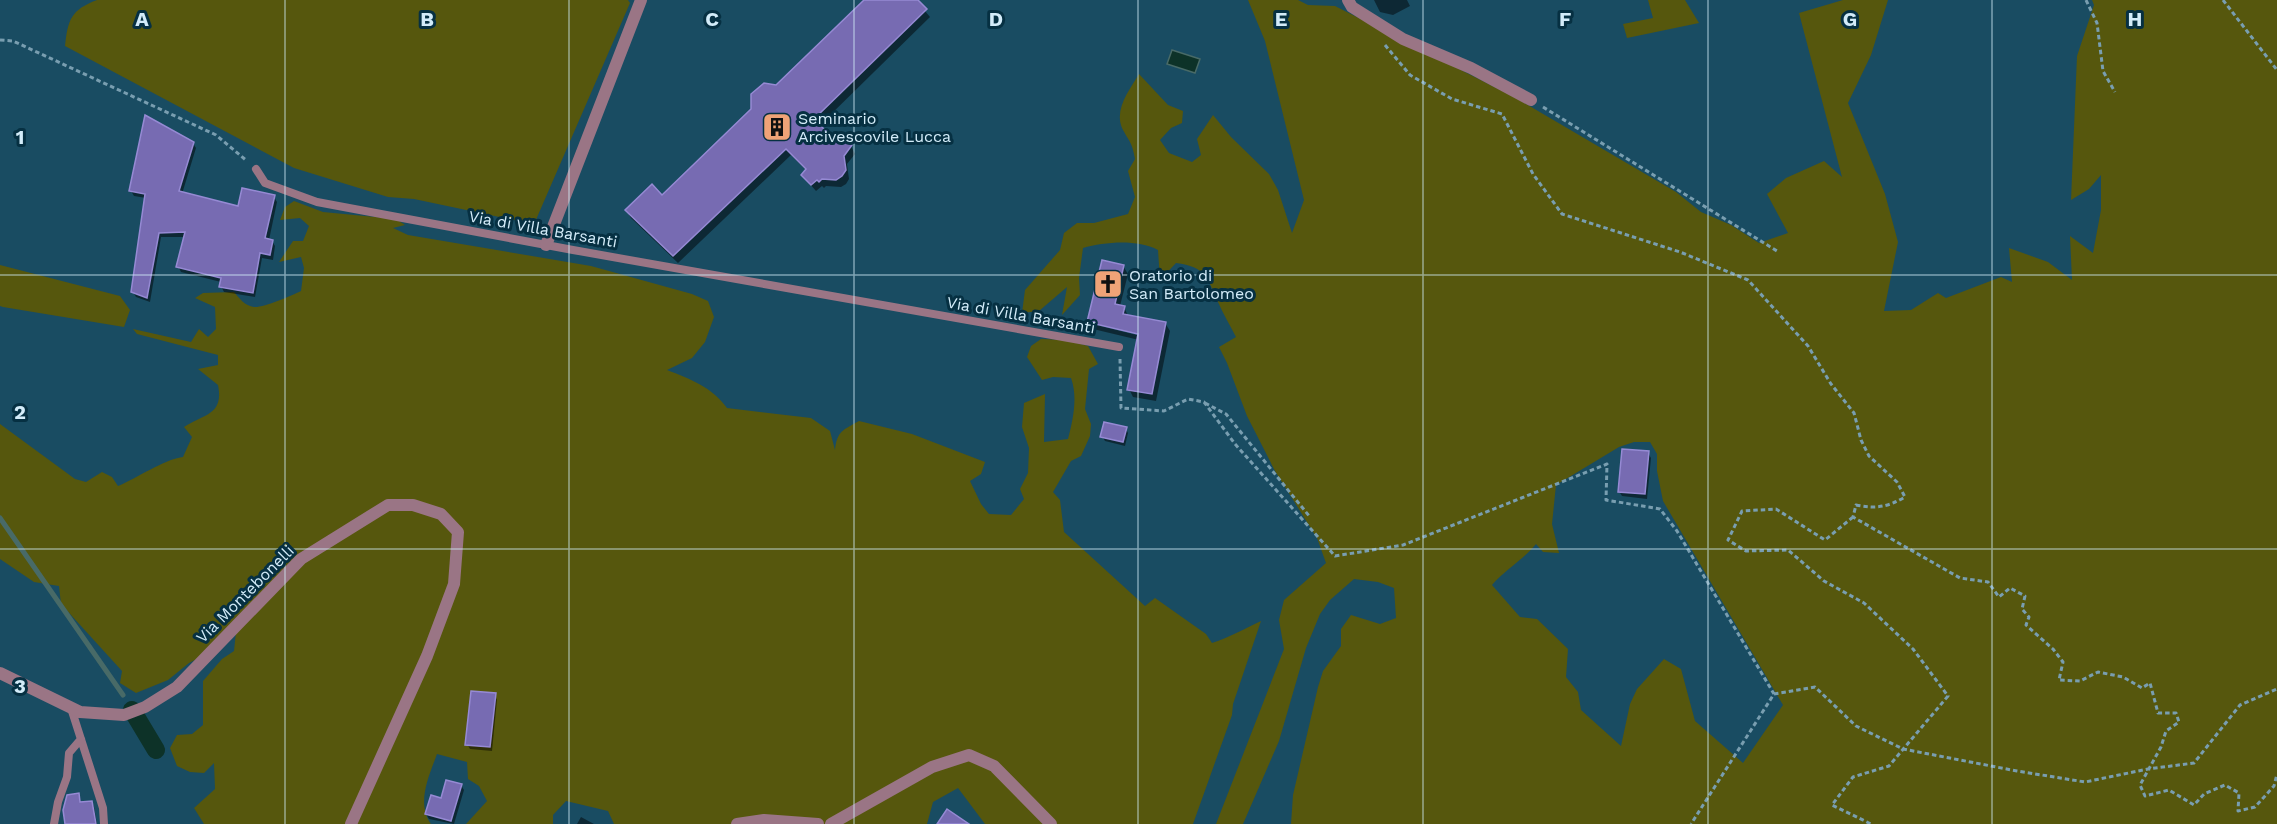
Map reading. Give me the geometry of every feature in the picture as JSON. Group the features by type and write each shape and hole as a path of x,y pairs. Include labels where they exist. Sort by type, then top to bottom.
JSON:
{"street":[{"path":"546,245 641,0"},
{"path":"1348,0 1352,7 1402,39 1472,68 1531,100"},
{"name":"Via Montebonelli","path":"0,673 80,712 124,715 145,707 177,687 301,559 388,505 413,506 441,514 458,532 454,584 427,656 351,824"},
{"path":"831,824 932,767 969,755 994,766 1050,824"},
{"path":"737,824 764,820 818,824"}],"lane":[{"name":"Via di Villa Barsanti","path":"256,169 265,183 316,202 1119,347"},
{"path":"71,708 103,808 104,824"},
{"path":"54,824 58,802 67,777 69,753 81,739"}],"path":[{"path":"2086,0 2097,22 2103,71 2115,92"},
{"path":"2223,0 2277,70"},
{"path":"0,40 14,41 216,135 256,169"},
{"path":"1381,41 1410,75 1452,99 1502,114 1533,174 1562,213 1680,252 1748,280 1808,346 1831,384 1854,413 1861,440 1869,456 1897,482 1905,497 1890,506 1872,508 1856,505 1853,517 1825,540 1776,509 1742,511 1728,540 1746,551 1788,550 1824,581 1864,603 1913,649 1948,696 1890,766 1852,777 1833,805 1871,824"},
{"path":"1531,100 1567,119 1777,251"},
{"path":"1119,347 1120,408 1164,411 1188,399 1204,402 1226,414 1310,517"},
{"path":"1204,402 1235,444 1335,556 1403,545 1607,464 1606,500 1660,509 1677,531 1774,694"},
{"path":"1853,517 1960,578 1988,582 1999,597 2010,588 2025,596 2022,609 2029,617 2026,625 2054,649 2063,662 2059,680 2080,681 2098,672 2123,676 2142,688 2150,684 2158,713 2176,713 2179,722 2166,731 2161,747 2140,785 2145,796 2169,790 2194,805 2204,794 2225,785 2239,793 2238,811 2255,807 2274,786 2277,774"},
{"path":"1691,824 1774,694 1815,687 1856,726 1903,749 2085,782 2148,769 2194,763 2240,705 2277,689"}],"shaded area":[{"path":"97,0 628,0 630,3 535,222 528,223 414,199 388,197 294,168 65,46 72,17 81,8"},
{"path":"1248,0 1298,0 1308,5 1335,6 1514,97 1676,192 1701,212 1731,225 1759,243 1788,233 1767,194 1786,178 1824,161 1842,177 1799,13 1843,0 1888,0 1871,55 1848,103 1885,194 1898,242 1884,311 1911,310 1938,293 1946,298 2001,277 2012,282 2009,248 2048,262 2072,280 2070,236 2093,253 2101,210 2101,175 2089,189 2071,200 2077,56 2094,5 2092,0 2277,0 2277,824 1291,824 1293,795 1318,687 1323,671 1341,646 1341,629 1351,615 1380,624 1396,618 1394,588 1378,582 1354,579 1330,600 1320,614 1306,648 1279,741 1243,824 1216,824 1284,649 1279,620 1284,600 1326,563 1317,538 1275,471 1247,416 1219,347 1236,337 1208,280 1200,271 1194,267 1176,263 1160,280 1158,250 1131,243 1111,243 1083,248 1079,278 1080,295 1062,315 1067,287 1039,311 1022,313 1025,290 1060,250 1064,233 1077,223 1094,223 1128,214 1135,197 1128,171 1135,159 1122,128 1120,114 1124,100 1139,74 1168,105 1183,111 1182,123 1171,128 1160,140 1169,153 1192,162 1201,155 1197,139 1213,115 1231,137 1269,174 1278,190 1292,233 1304,200 1265,41","holes":["1634,442 1650,442 1657,454 1657,471 1663,501 1783,705 1743,763 1695,721 1681,669 1664,659 1637,689 1630,704 1621,746 1581,710 1578,692 1566,677 1568,649 1537,619 1520,617 1492,585 1536,544 1543,552 1559,553 1552,524 1556,485 1619,447"]},
{"path":"1648,0 1685,0 1699,23 1627,38 1623,24 1653,18"},
{"path":"1172,50 1200,59 1195,73 1167,64"},
{"path":"294,201 323,212 396,219 405,225 393,228 408,235 591,266 692,294 708,301 714,317 705,342 692,358 667,370 692,380 715,394 727,408 811,418 830,431 835,450 839,435 859,421 912,434 985,462 981,474 970,481 981,504 989,514 1011,515 1024,499 1020,489 1028,473 1029,448 1022,427 1024,403 1045,394 1044,442 1068,439 1070,432 1074,401 1071,378 1053,377 1042,380 1027,357 1031,346 1041,339 1066,340 1088,346 1098,364 1089,369 1085,409 1091,424 1090,436 1081,456 1071,461 1053,492 1060,500 1064,532 1145,606 1155,598 1206,634 1212,643 1261,621 1233,704 1232,715 1193,824 985,824 958,788 933,802 927,824 614,824 608,811 566,801 553,815 553,824 466,824 487,801 479,786 468,779 467,762 437,754 424,798 424,807 431,824 204,824 194,808 215,789 214,763 204,773 190,772 177,766 170,748 177,735 192,734 203,725 203,681 222,659 234,651 236,632 214,650 189,663 168,680 136,693 120,683 122,671 61,604 59,586 34,582 0,559 0,424 75,479 86,482 102,472 112,477 118,486 167,462 183,457 192,437 184,427 211,412 218,402 218,385 198,369 218,365 218,355 137,334 133,329 191,342 199,329 208,337 216,329 215,307 195,298 203,293 234,292 245,303 258,307 301,291 304,268 301,257 279,262 293,241 303,241 309,226 300,218 280,220 285,207"},
{"path":"0,265 120,296 130,310 124,327 0,306"}],"building":[{"name":"Seminario Arcivescovile Lucca","path":"864,0 918,0 927,9 814,119 835,140 842,134 852,145 844,156 846,170 842,176 836,180 822,179 819,182 817,180 811,185 801,175 806,169 786,149 673,256 625,210 652,184 662,195 751,109 751,94 764,83 776,85"},
{"path":"145,115 194,142 179,191 238,206 242,188 275,195 265,238 273,240 270,255 260,253 253,293 219,287 221,278 176,267 185,232 159,233 147,298 131,292 145,194 129,191"},
{"path":"1102,260 1124,265 1115,304 1125,306 1123,314 1166,322 1152,394 1127,390 1138,334 1087,322"},
{"path":"1104,422 1127,427 1123,442 1100,437"},
{"path":"1622,449 1649,451 1645,494 1618,492"},
{"path":"471,691 496,693 490,747 465,745"},
{"path":"446,780 462,784 451,821 425,814 431,795 441,798"},
{"path":"79,793 80,802 92,801 96,824 65,824 63,810 67,795"},
{"path":"947,809 969,824 937,824"}],"waterway":[{"path":"0,518 123,695"},
{"path":"132,710 156,750"}],"place":[{"name":"Seminario Arcivescovile Lucca","path":"777,127"},
{"name":"Oratorio di San Bartolomeo","path":"1108,284"}]}
